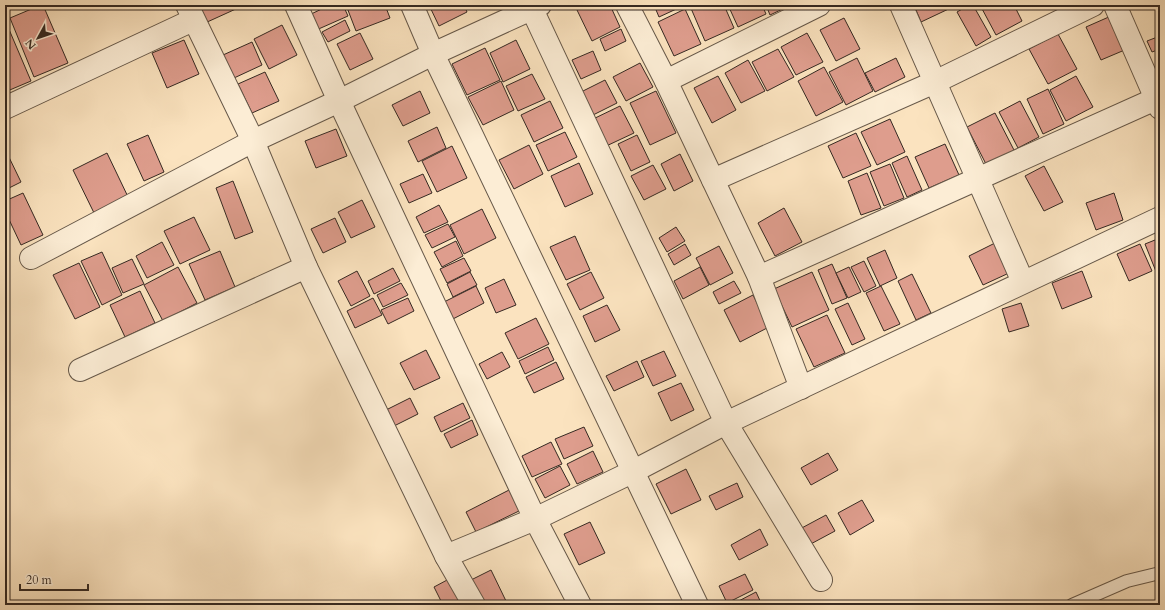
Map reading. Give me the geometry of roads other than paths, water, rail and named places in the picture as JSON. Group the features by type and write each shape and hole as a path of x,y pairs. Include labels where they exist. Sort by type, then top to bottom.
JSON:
{"street":[{"path":"296,5 339,101 535,519 580,605"},
{"path":"412,5 433,54 697,605"},
{"path":"627,5 666,81 760,277 800,388"},
{"path":"666,81 819,5"},
{"path":"901,5 1023,282"},
{"path":"714,180 935,82 1093,5"},
{"path":"760,277 978,179 1159,101 1114,5"},
{"path":"31,258 253,141 534,6 726,422 821,580"},
{"path":"5,108 190,13 253,141 306,267 446,556 474,605"},
{"path":"446,556 535,519 632,472 726,422 1160,218"},
{"path":"80,370 306,267"}],"lane":[{"path":"1072,605 1127,581 1160,573"}]}
